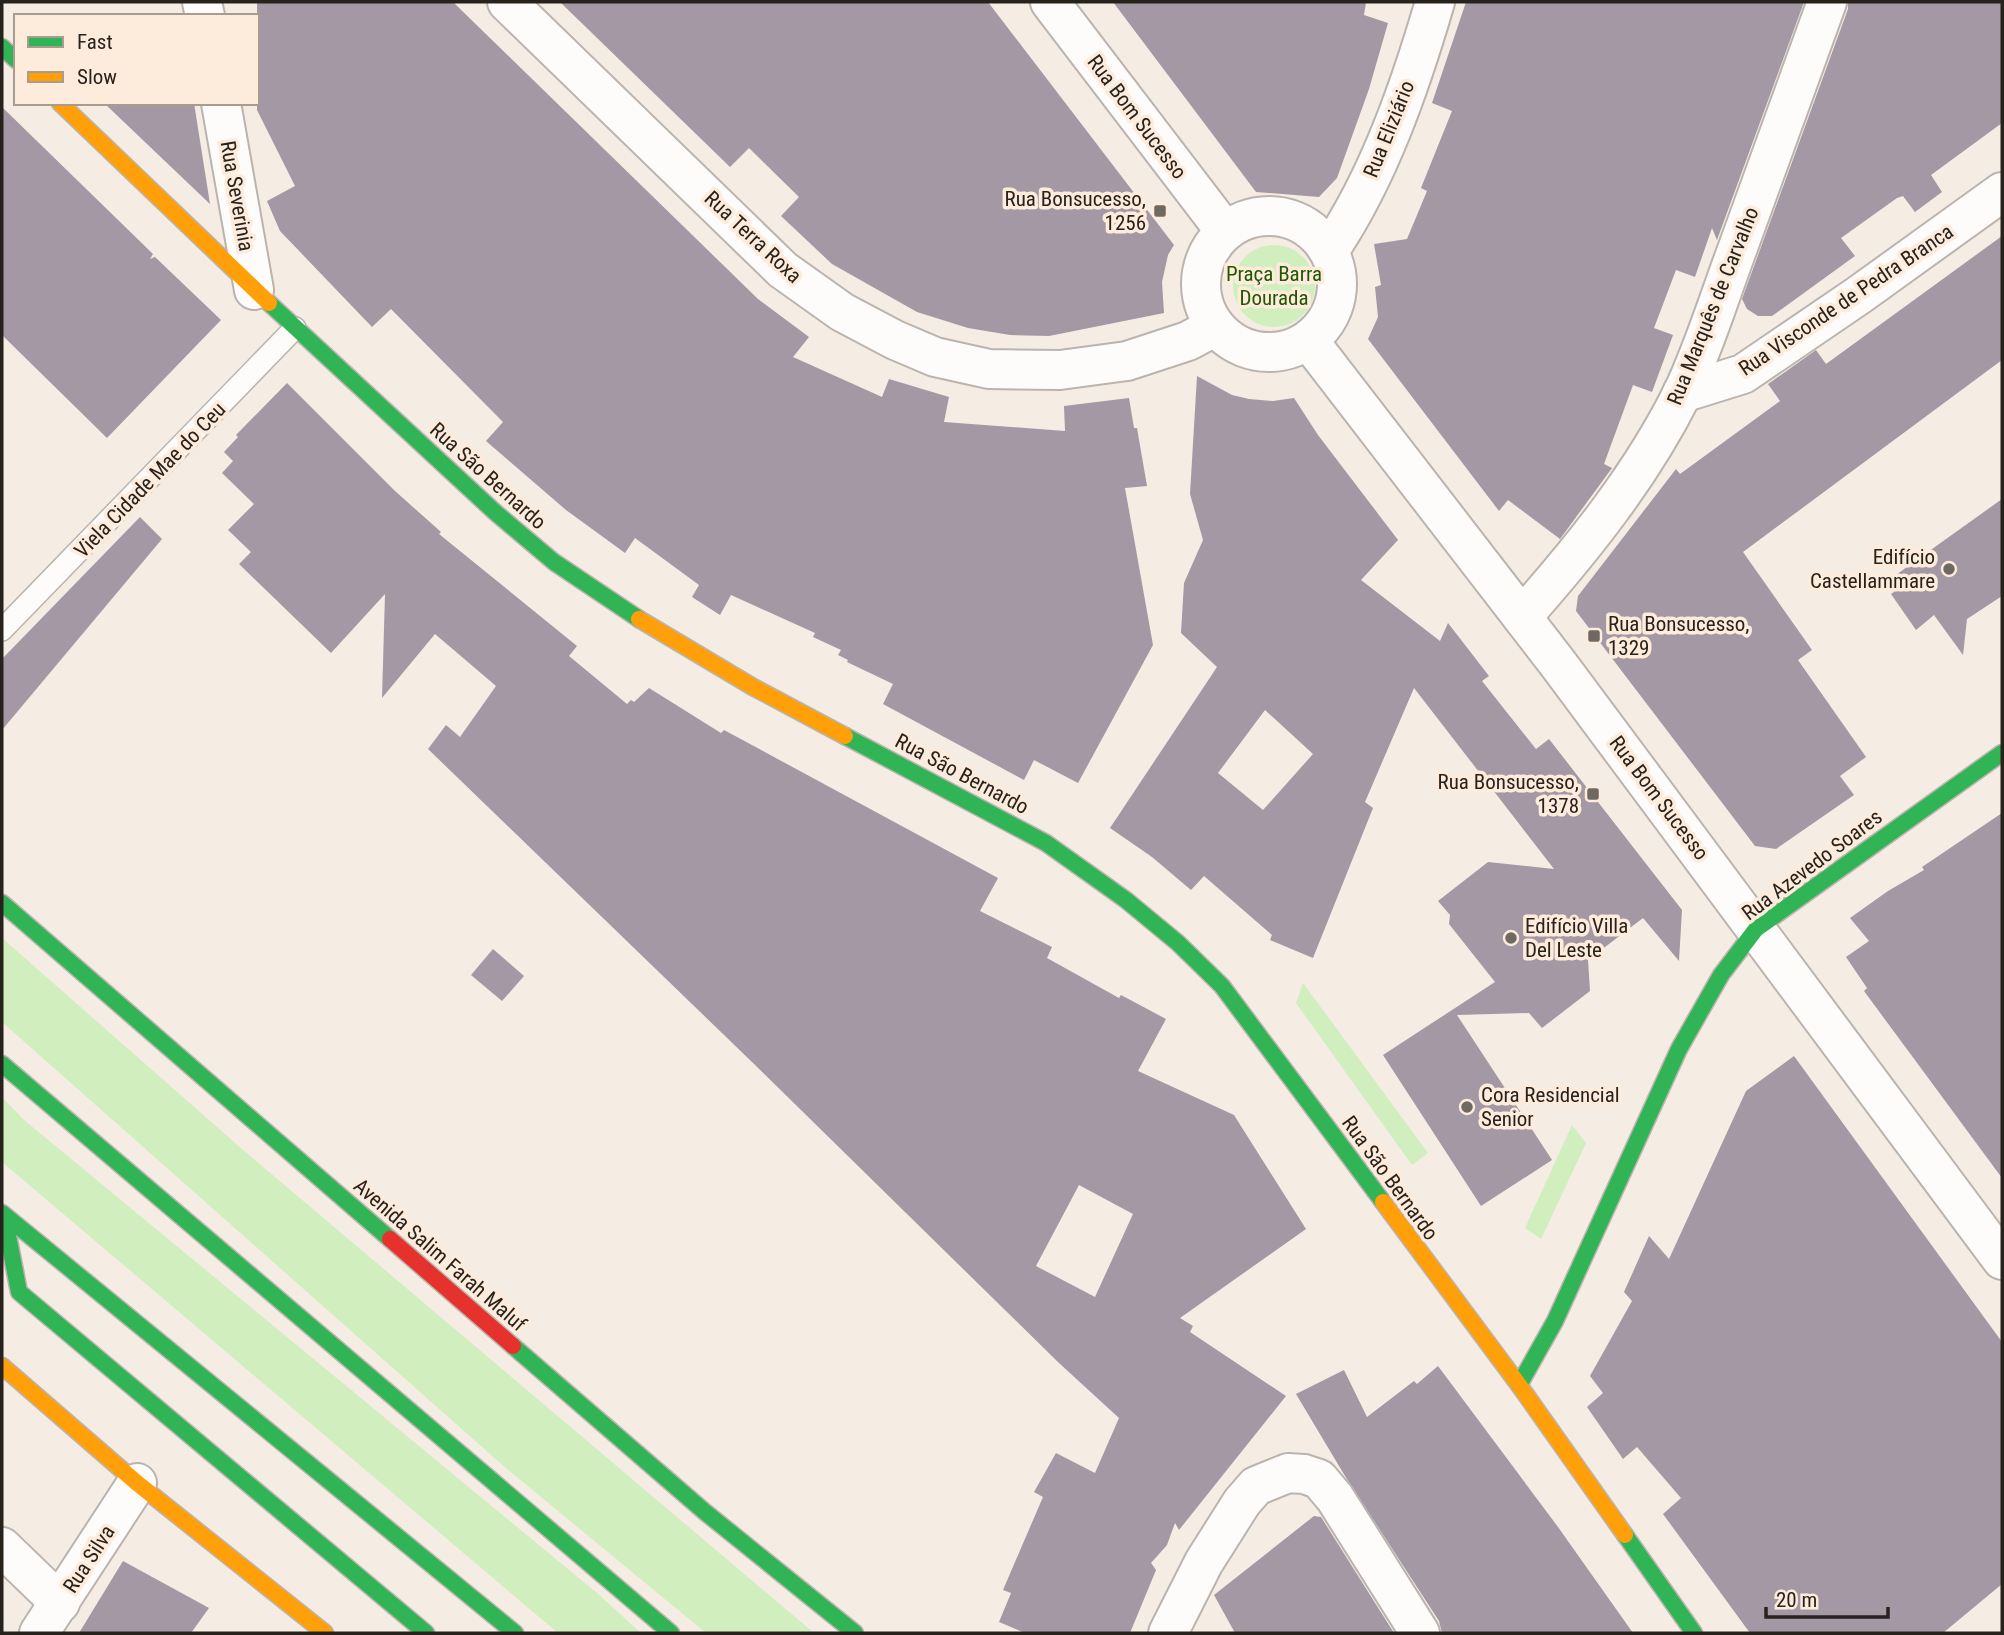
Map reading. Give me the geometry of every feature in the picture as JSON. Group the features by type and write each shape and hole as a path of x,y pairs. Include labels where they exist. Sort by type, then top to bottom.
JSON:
{"main road":[{"name":"Rua São Bernardo","path":"62,105 254,290 496,513 554,562 599,593 753,687 1046,843 1126,900 1178,943 1222,986 1519,1385 1694,1633"},
{"name":"Rua Azevedo Soares","path":"1519,1385 1555,1321 1679,1049 1721,975 1756,929 2002,753"},
{"name":"Avenida Salim Farah Maluf","path":"2,903 705,1512 855,1633"},
{"path":"2,1064 671,1633"},
{"path":"3,1214 19,1292 426,1633"},
{"path":"3,1214 515,1633"},
{"path":"2,1366 137,1483 326,1633"}],"street":[{"name":"Rua Terra Roxa","path":"507,2 783,270 842,312 895,340 935,357 989,369 1060,370 1127,361 1188,341 1214,327"},
{"name":"Rua Bom Sucesso","path":"1050,2 1224,231"},
{"name":"Rua Eliziário","path":"1329,251 1359,202 1385,143 1424,40 1435,2"},
{"name":"Rua Marquês de Carvalho","path":"1522,617 1620,498 1682,393 1715,312 1827,2"},
{"name":"Rua Severinia","path":"221,105 254,290"},
{"name":"Rua Visconde de Pedra Branca","path":"1682,393 1743,374 2002,192"},
{"path":"1278,215 1303,224 1324,241 1336,265 1338,292 1329,317 1309,341 1288,351 1261,352 1235,344 1214,327 1203,302 1200,276 1209,250 1224,231 1250,218 1278,215"},
{"name":"Rua Bom Sucesso","path":"1309,341 1522,617 2002,1260"},
{"path":"1167,1633 1204,1562 1242,1502 1256,1486 1288,1473 1319,1479 1335,1498 1420,1633"},
{"name":"Rua Silva","path":"50,1618 137,1483"},
{"path":"2,1547 50,1618"}],"lane":[{"name":"Viela Cidade Mae do Ceu","path":"2,630 295,328"}],"green space":[{"name":"Praça Barra Dourada","path":"1274,245 1290,249 1303,257 1311,270 1315,286 1311,302 1303,315 1290,323 1274,327 1258,323 1245,315 1237,302 1233,286 1237,270 1245,257 1258,249"},
{"path":"2,938 242,1149 814,1633 706,1633 507,1469 2,1022"},
{"path":"1303,983 1428,1153 1412,1165 1296,1003"},
{"path":"2,1097 24,1120 597,1593 641,1633 558,1633 2,1162"},
{"path":"1572,1125 1586,1143 1541,1239 1525,1228"}],"building":[{"path":"257,2 453,2 758,299 809,337 793,357 882,397 889,379 949,397 944,422 1065,431 1064,406 1129,398 1147,486 1125,488 1153,645 1078,783 1034,760 1024,780 883,704 893,684 847,662 848,660 838,655 841,650 813,637 815,633 731,595 720,615 692,597 699,585 635,538 625,553 566,510 486,441 503,422 391,309 372,327 280,231 267,201 295,186 257,110"},
{"path":"560,2 988,2 1174,245 1168,255 1162,282 1164,313 1049,336 1010,335 968,328 917,312 832,264 781,216 799,197 749,148 730,167"},
{"path":"1113,2 1366,2 1364,15 1388,23 1369,89 1337,178 1319,197 1256,192"},
{"path":"1466,2 1804,2 1717,240 1712,228 1695,277 1676,270 1654,328 1673,335 1652,392 1633,385 1604,464 1612,468 1560,539 1508,500 1499,511 1368,339 1378,317 1375,287 1381,285 1374,244 1407,239 1427,191 1421,188 1452,111 1432,103"},
{"path":"1848,2 2002,2 2002,123 1931,175 1942,192 1915,212 1903,196 1897,198 1841,238 1855,256 1772,316 1758,316 1747,309 1742,299 1848,9"},
{"path":"106,105 194,105 210,204"},
{"path":"2,107 153,254 150,259 155,257 221,320 107,438 2,335"},
{"path":"2002,236 2002,360 1743,552 1812,650 1798,660 1866,757 1840,776 1854,795 1776,849 1755,846 1576,611 1578,596 1676,469 1680,474 1780,401 1768,384 1816,350 1826,364"},
{"path":"1197,376 1232,395 1249,399 1273,401 1294,398 1318,435 1398,540 1361,580 1440,641 1448,623 1489,676 1482,681 1536,749 1549,739 1682,910 1679,961 1643,918 1588,960 1590,991 1542,1028 1529,1013 1457,1015 1552,1160 1481,1206 1383,1055 1495,982 1449,924 1450,915 1438,901 1488,862 1554,869 1414,688 1365,802 1373,808 1313,958 1270,940 1272,935 1204,876 1191,890 1152,857 1110,828 1217,667 1181,633 1184,583 1203,540 1190,494","holes":["1265,710 1313,754 1263,810 1218,773"]},
{"path":"287,383 395,491 441,532 439,534 577,646 569,656 627,704 631,700 634,702 649,688 721,733 724,730 998,878 980,911 1052,947 1047,958 1119,998 1121,995 1166,1019 1138,1071 1234,1115 1306,1229 1180,1318 1193,1326 1190,1332 1286,1396 1179,1530 1175,1523 1167,1545 1151,1563 1156,1570 1130,1633 1025,1633 999,1622 1011,1593 1003,1590 1043,1497 1034,1492 1056,1453 1095,1473 1119,1418 1059,1363 428,749 446,725 460,737 496,686 435,634 382,698 385,594 331,653 239,564 251,552 228,530 254,504 222,473 233,461 224,452 238,437 236,435","holes":["1079,1185 1133,1214 1095,1297 1036,1266"]},
{"name":"Edifício Castellammare","path":"2002,499 2002,596 1967,619 1963,655 1934,615 1916,630 1891,594 1894,592 1890,585 1895,581 1893,577"},
{"path":"140,517 162,539 2,730 2,659"},
{"path":"2002,813 2002,1178 1864,991 1867,988 1846,957 1869,941 1850,918 1924,870 1922,867"},
{"path":"493,949 524,976 502,1001 471,975"},
{"path":"1794,1056 2002,1342 2002,1584 1943,1633 1750,1633 1663,1514 1681,1498 1637,1447 1623,1459 1587,1407 1603,1393 1590,1376 1632,1301 1624,1292 1649,1236 1669,1259 1746,1091"},
{"path":"1438,1366 1633,1633 1442,1633 1439,1621 1345,1476 1296,1394 1344,1370 1367,1417 1414,1381 1417,1384"},
{"path":"1314,1516 1321,1517 1394,1633 1235,1633 1214,1595"},
{"path":"123,1561 209,1608 191,1633 79,1633"}],"traffic: fast":[{"path":"2,47 14,58"},
{"path":"269,303 496,513 554,562 639,619"},
{"path":"845,736 1046,843 1126,900 1178,943 1222,986 1383,1202"},
{"path":"1519,1385 1555,1321 1679,1049 1721,975 1756,929 2002,753"},
{"path":"2,903 390,1239"},
{"path":"2,1064 671,1633"},
{"path":"2,1213 515,1633"},
{"path":"4,1215 19,1292 426,1633"},
{"path":"513,1346 705,1512 855,1633"},
{"path":"1625,1535 1694,1633"}],"traffic: slow":[{"path":"62,105 269,303"},
{"path":"639,619 753,687 845,736"},
{"path":"1383,1202 1519,1385 1625,1535"},
{"path":"2,1366 137,1483 325,1633"}],"traffic: jam":[{"path":"390,1239 513,1346"}],"place":[{"name":"Rua Bonsucesso, 1256","path":"1160,211"},
{"name":"Edifício Castellammare","path":"1949,569"},
{"name":"Rua Bonsucesso, 1329","path":"1594,636"},
{"name":"Rua Bonsucesso, 1378","path":"1593,794"},
{"name":"Edifício Villa Del Leste","path":"1511,938"},
{"name":"Cora Residencial Senior","path":"1467,1107"}]}
